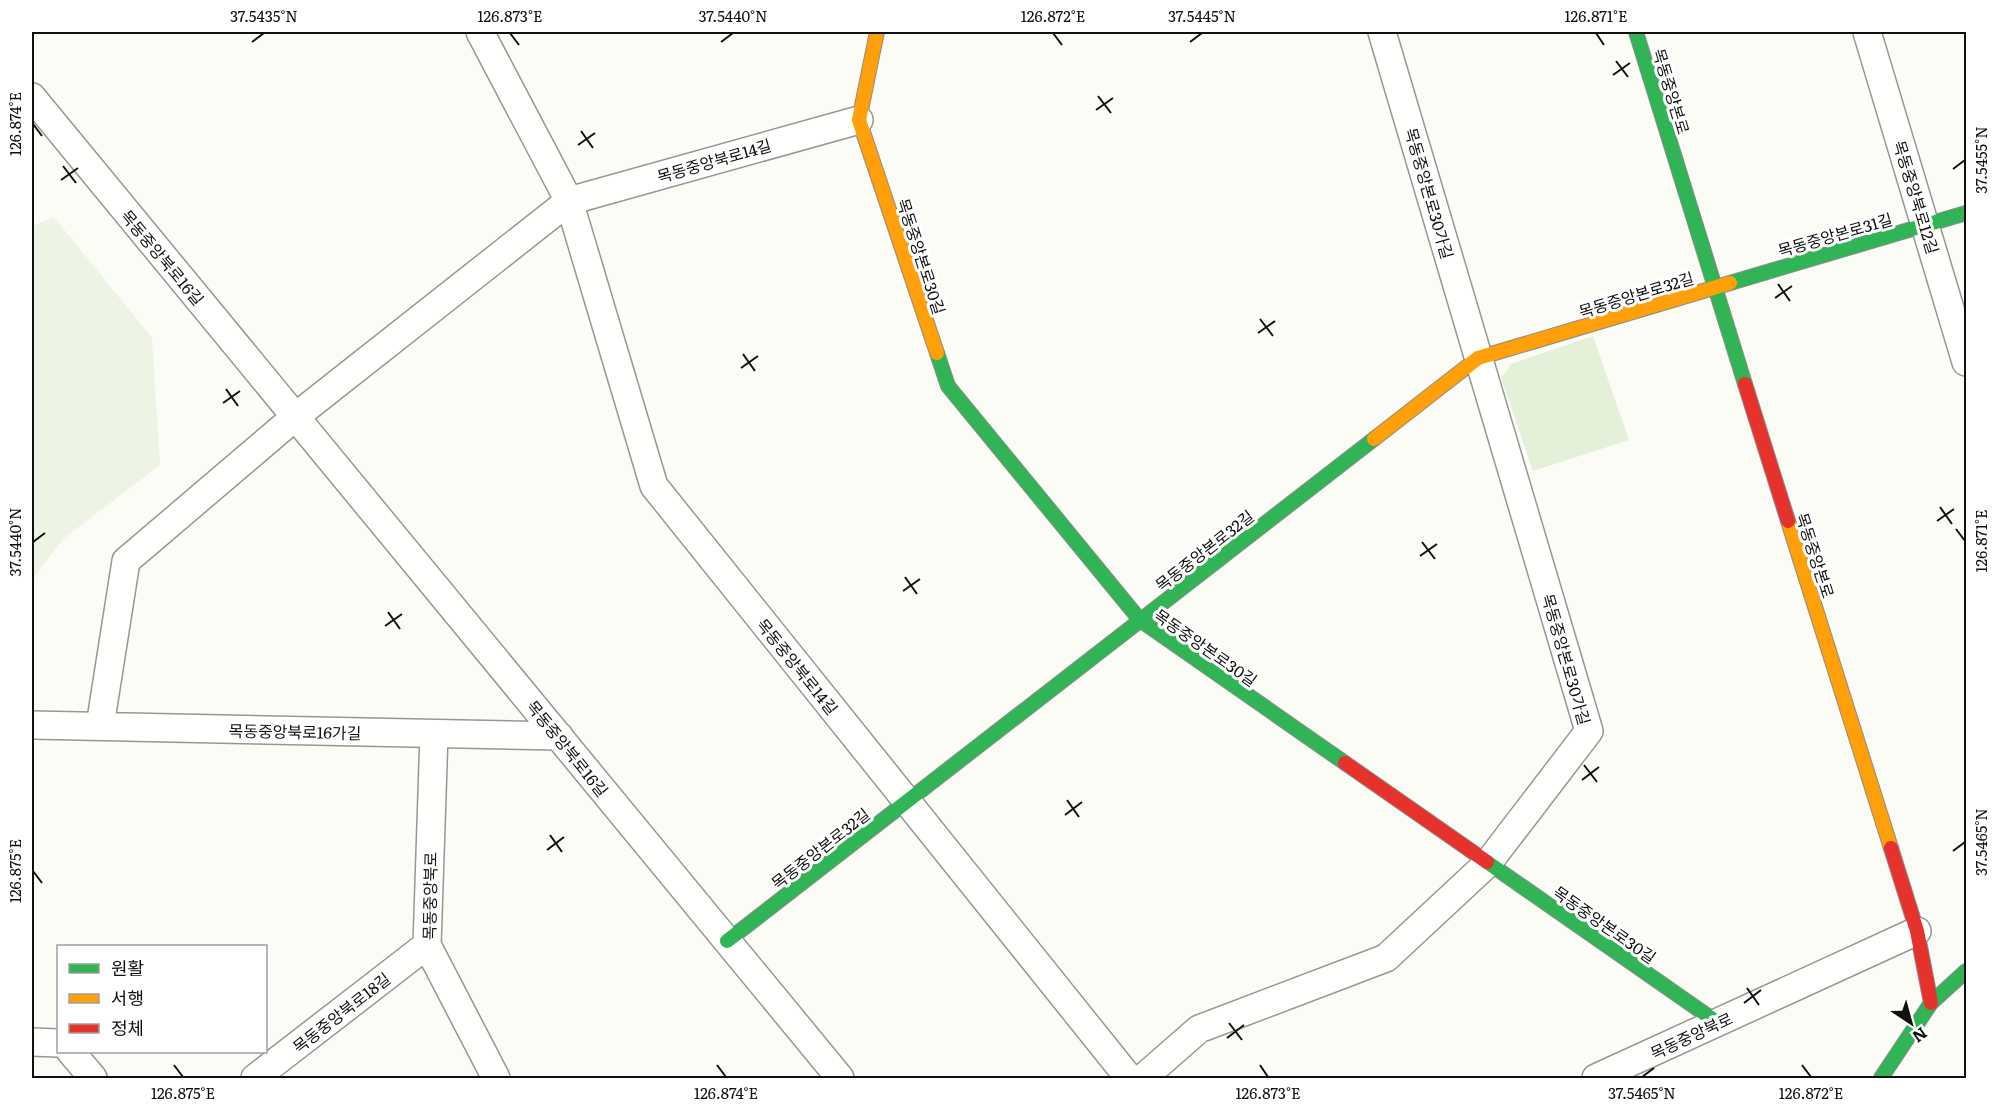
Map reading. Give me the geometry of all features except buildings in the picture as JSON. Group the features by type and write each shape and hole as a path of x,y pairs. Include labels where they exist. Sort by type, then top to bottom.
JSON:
{"street":[{"name":"목동중앙북로14길","path":"480,32 569,201 654,486 1129,1078"},
{"name":"목동중앙본로30길","path":"877,32 860,120 948,386 1140,620 1718,1023"},
{"name":"목동중앙본로30가길","path":"1143,1078 1199,1029 1386,958 1488,863 1589,731 1382,32"},
{"name":"목동중앙본로","path":"1636,32 1917,932 1931,1003"},
{"name":"목동중앙북로12길","path":"1867,32 1966,362"},
{"name":"목동중앙북로16길","path":"32,97 840,1078"},
{"name":"목동중앙북로14길","path":"569,201 860,120"},
{"path":"100,726 126,561 295,417 569,201"},
{"name":"목동중앙본로31길","path":"1714,287 1966,213"},
{"name":"목동중앙본로32길","path":"727,941 1478,358 1714,287"},
{"name":"목동중앙북로16가길","path":"32,725 559,736"},
{"name":"목동중앙북로","path":"434,734 427,945 496,1078"},
{"name":"목동중앙북로","path":"1596,1078 1917,932"},
{"name":"목동중앙북로18길","path":"255,1078 427,945"},
{"path":"1881,1078 1931,1003 1966,971"},
{"path":"32,1042 57,1042"},
{"path":"72,1053 93,1078"}],"green space":[{"path":"54,217 152,338 160,465 63,539 32,580 32,226"},
{"path":"1593,336 1629,440 1533,471 1501,378 1511,364"}],"traffic: fast":[{"path":"1636,32 1745,384"},
{"path":"1730,283 1966,213"},
{"path":"937,353 948,386 1140,620 1345,763"},
{"path":"727,941 1374,439"},
{"path":"1487,862 1718,1023"},
{"path":"1881,1078 1931,1003 1966,971"}],"traffic: slow":[{"path":"877,32 859,120 937,353"},
{"path":"1374,439 1478,358 1730,283"},
{"path":"1788,521 1891,848"}],"traffic: jam":[{"path":"1745,384 1788,521"},
{"path":"1345,763 1487,862"},
{"path":"1891,848 1917,931 1931,1003"}]}
